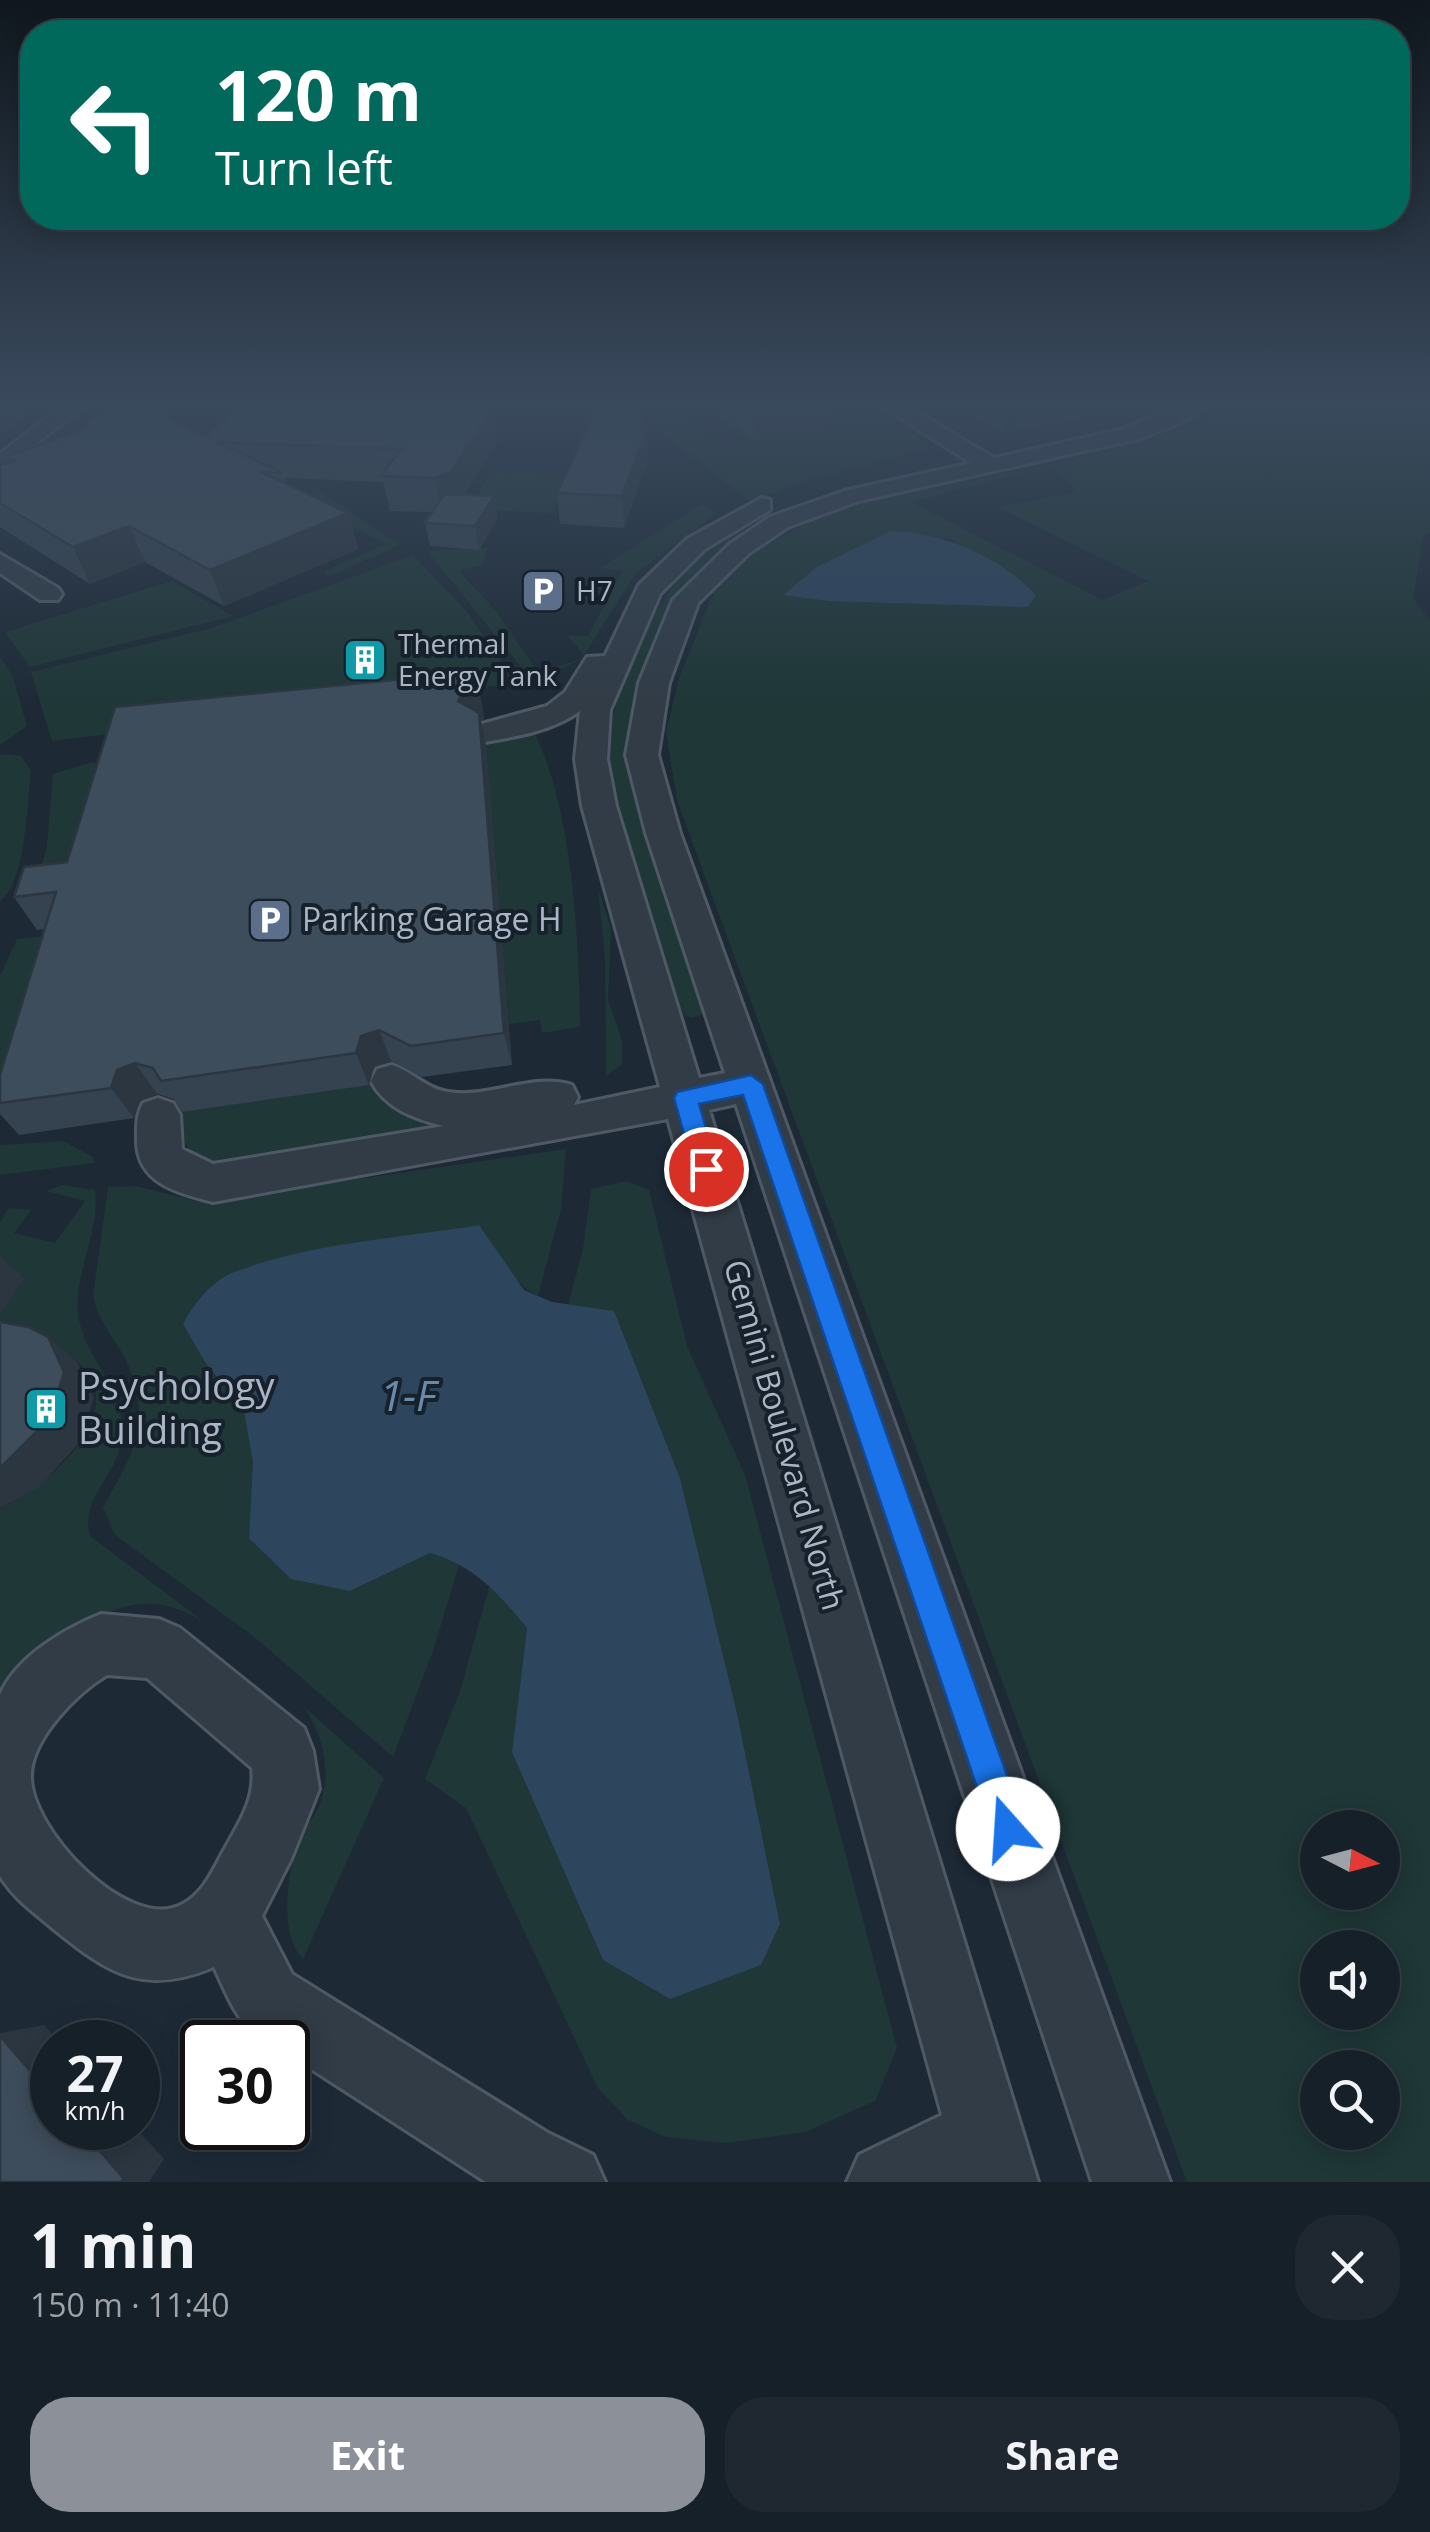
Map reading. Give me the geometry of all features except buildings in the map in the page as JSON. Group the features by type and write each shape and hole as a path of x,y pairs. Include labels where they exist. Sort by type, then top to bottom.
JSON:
{"street":[{"name":"Gemini Boulevard North","path":"769,503 753,508 671,565 648,591 594,710 590,759 599,806 718,1091 1132,2182"},
{"name":"Gemini Boulevard North","path":"833,503 778,522 739,550 686,600 660,666 643,744 644,767 663,833 718,1091 993,2157"},
{"path":"0,562 48,594"},
{"path":"485,733 514,728 575,700 593,668 629,630"},
{"path":"392,1081 412,1100 432,1110 564,1096 587,1120"},
{"path":"158,1115 160,1158 186,1176 213,1183 587,1120 718,1091"},
{"path":"0,1770 28,1703 73,1662 101,1644 160,1649 281,1751 287,1789 268,1836 225,1916 189,1942 126,1943 35,1870 6,1822 0,1778"},
{"path":"225,1916 267,1999 521,2160 566,2182"},
{"path":"886,2182 993,2157"}],"green space":[{"path":"337,503 400,545 327,577 325,571 386,544 306,504"},
{"path":"472,503 557,503 551,513 469,509"},
{"path":"864,503 913,503 1103,600 1148,581 998,507 1020,503 1430,503 1430,532 1424,536 1413,598 1430,621 1430,2182 1187,2182 677,800 666,732 679,678 713,594 749,556 809,521","holes":["949,538 968,551 817,567"]},
{"path":"702,504 716,514 636,573 584,655 568,636 588,636 622,571 600,568"},
{"path":"741,527 740,536 702,567 674,603 634,700 627,743 640,812 706,1013 693,1018 684,1015 679,1003 622,827 610,757 611,727 631,667 668,593 692,564"},
{"path":"488,548 482,565 459,571 496,611 538,672 579,660 534,683 427,551"},
{"path":"413,555 467,612 515,683 52,741 31,672 212,628"},
{"path":"172,581 233,616 30,667 5,632"},
{"path":"0,656 13,677 27,726 0,745"},
{"path":"535,734 548,765 566,838 575,917 580,1027 542,1033 540,1020 509,1024 485,738"},
{"path":"0,755 21,756 31,771 20,861 9,892 0,901"},
{"path":"92,762 101,765 74,888 34,893 47,846 53,774"},
{"path":"598,889 611,928 608,1000 622,1040 622,1064 606,1076 605,957"},
{"path":"57,935 0,1103 0,976 17,939"},
{"path":"377,1083 390,1102 409,1114 432,1120 484,1120 558,1109 213,1165 191,1150 181,1131 179,1112"},
{"path":"63,1141 93,1157 94,1163 0,1175 0,1145"},
{"path":"566,1149 561,1209 538,1296 512,1274 478,1225 327,1250 234,1272 183,1323 247,1420 253,1453 249,1538 350,1591 430,1553 460,1562 433,1651 393,1757 253,1636 115,1535 103,1508 135,1441 139,1408 129,1367 99,1315 93,1296 108,1187 136,1186 200,1202"},
{"path":"627,1181 649,1190 687,1346 745,1475 897,2048 875,2101 805,2132 726,2143 666,2137 628,2120 598,2088 466,1808 425,1779 460,1691 490,1584 527,1628 512,1753 780,1924 737,1713 680,1478 614,1312 568,1305 583,1249 591,1189"},
{"path":"62,1185 95,1190 94,1222 79,1288 79,1320 90,1350 114,1393 122,1425 118,1455 90,1510 90,1536 203,1621 170,1607 140,1604 112,1611 64,1644 0,1715 0,1508 58,1468 89,1427 96,1405 94,1384 80,1364 53,1349 0,1330 0,1314 25,1279 0,1273 0,1222 9,1208 31,1210 14,1233 55,1243 85,1201 46,1191"},
{"path":"304,1707 384,1778 303,1959 291,1935 288,1888 297,1845 320,1804 325,1779 321,1741"}],"water":[{"path":"891,531 931,536 970,549 1005,569 1036,595 1028,607 829,601 783,595 817,567"},
{"name":"1-F","path":"479,1225 524,1290 552,1302 614,1311 680,1478 737,1713 780,1924 761,1965 670,1999 603,1960 512,1752 527,1628 473,1573 430,1553 350,1591 291,1579 249,1538 253,1462 244,1411 205,1362 183,1324 205,1293 237,1271 326,1248"}],"place":[{"name":"H7","path":"543,591"},
{"name":"Thermal Energy Tank","path":"365,660"},
{"name":"Parking Garage H","path":"270,920"},
{"name":"Psychology Building","path":"46,1409"}],"route":[{"path":"706,1169 686,1098 751,1084 1008,1829"}]}
